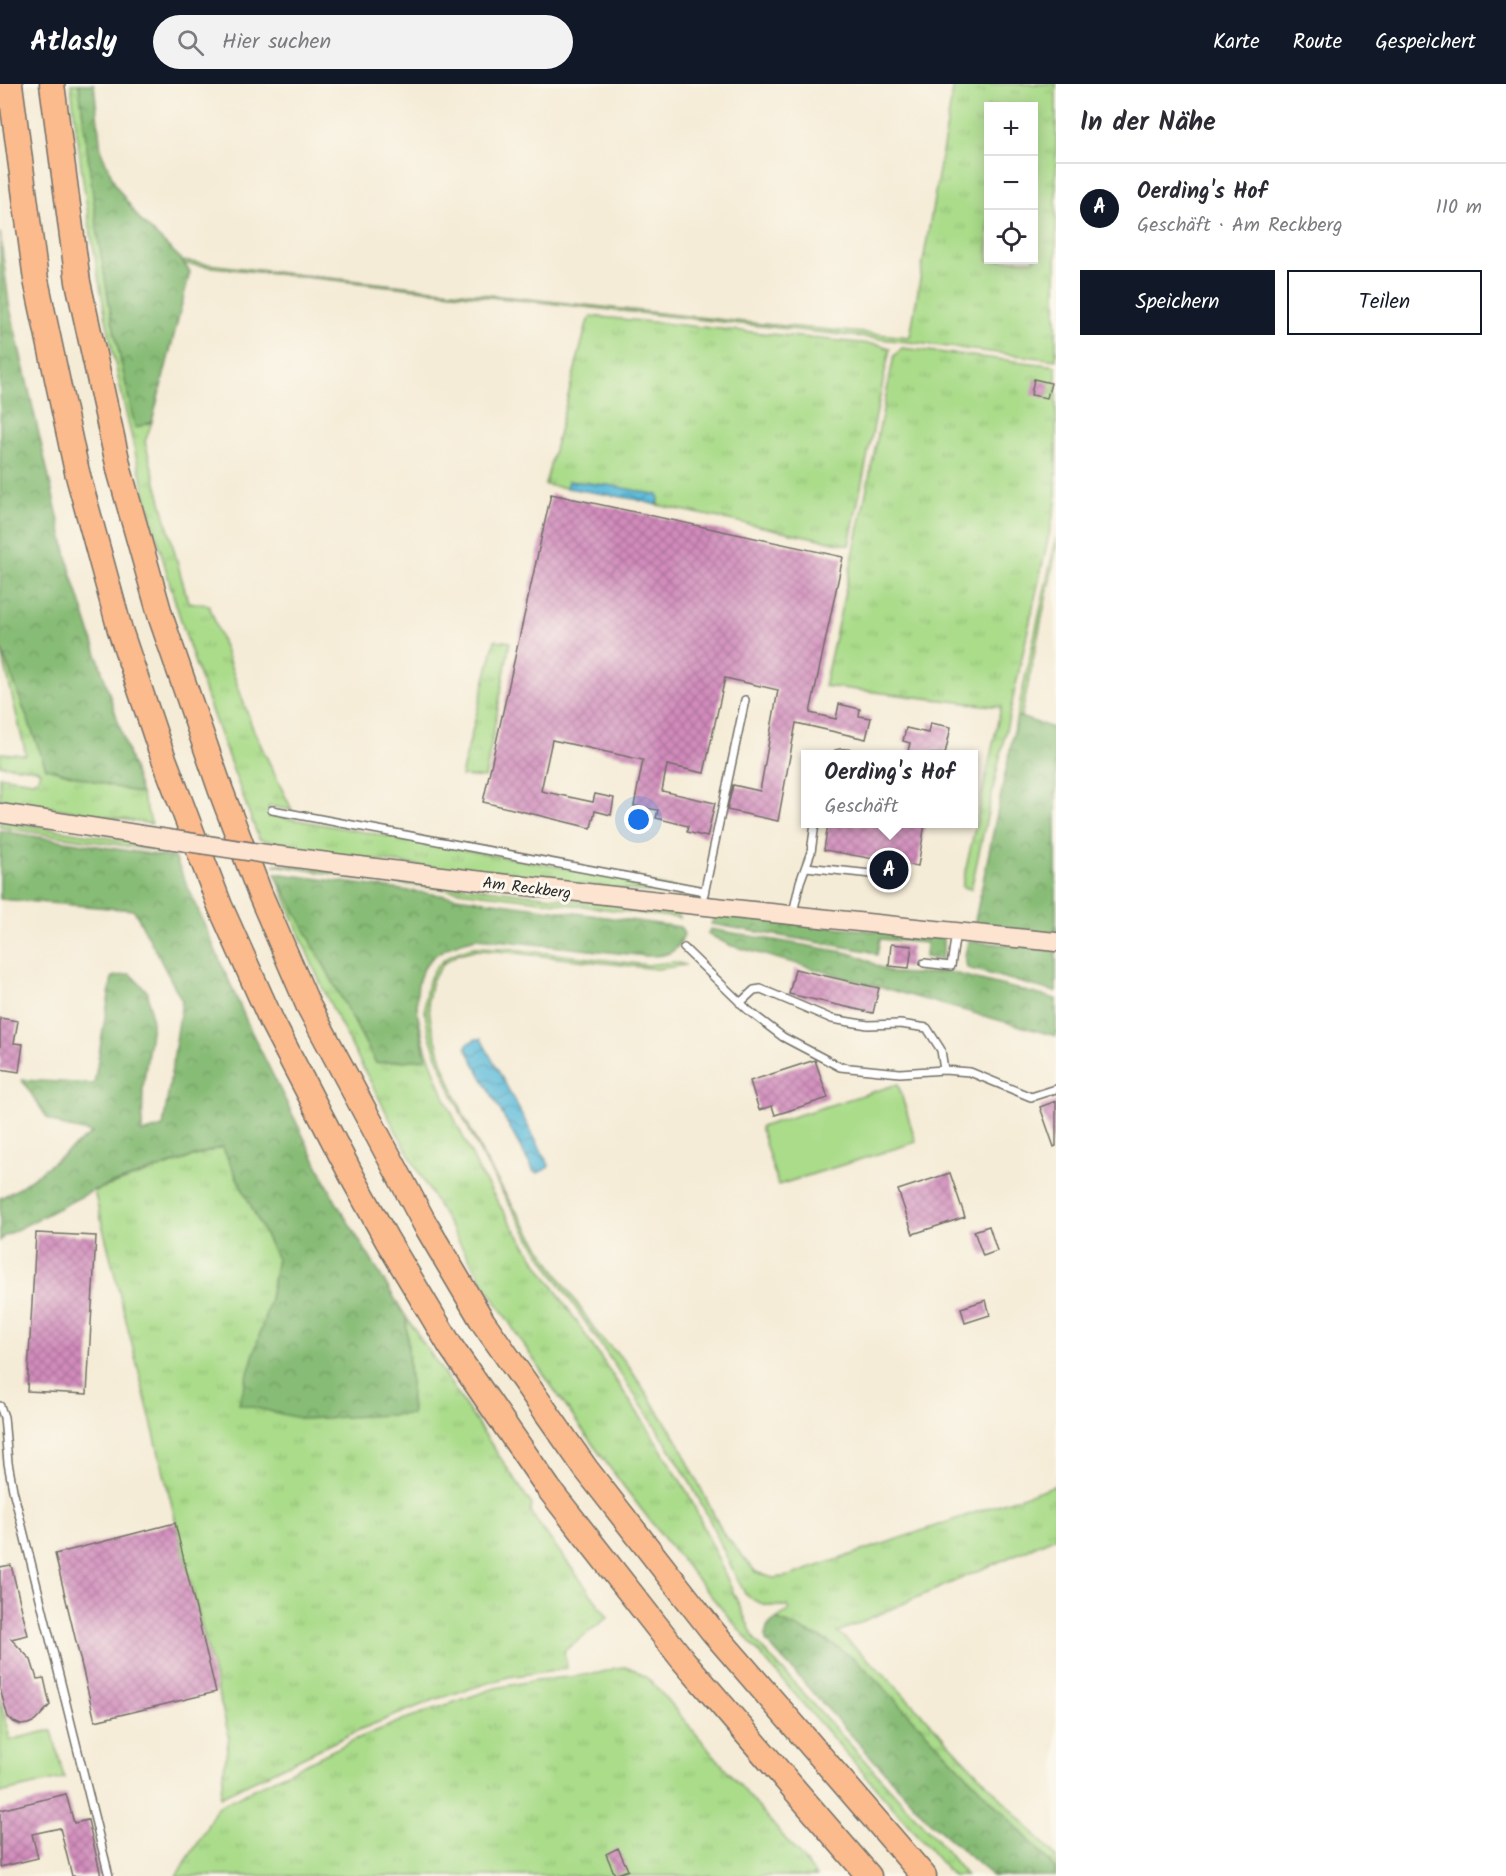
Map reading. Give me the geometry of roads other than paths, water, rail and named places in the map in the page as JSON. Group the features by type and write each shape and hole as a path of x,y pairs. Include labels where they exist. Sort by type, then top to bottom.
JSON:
{"highway":[{"path":"10,84 36,280 77,472 117,618 158,743 215,895 272,1022 387,1240 451,1347 549,1489 683,1660 869,1876"},
{"path":"52,84 78,282 120,474 161,618 220,791 260,894 308,1005 425,1224 483,1322 579,1459 714,1633 924,1876"}],"street":[{"name":"Am Reckberg","path":"0,813 273,855 452,878 703,899 792,915 1056,942"}],"lane":[{"path":"272,810 703,899 745,700"},
{"path":"792,915 811,852 814,828"},
{"path":"806,867 871,874"},
{"path":"924,963 951,966 956,932"},
{"path":"684,948 748,1011 783,1037 840,1067 900,1073 944,1070 970,1072 1031,1097 1056,1089"},
{"path":"740,1003 754,990 761,989 832,1019 927,1028 941,1050 944,1070"},
{"path":"0,1406 4,1417 13,1490 109,1876"}],"water":[{"path":"568,481 614,486 658,495 659,500 657,505 566,488"},
{"path":"481,1039 549,1165 548,1168 538,1173 534,1172 466,1048 467,1044"}],"place":[{"name":"Oerding's Hof","path":"889,870"}]}
